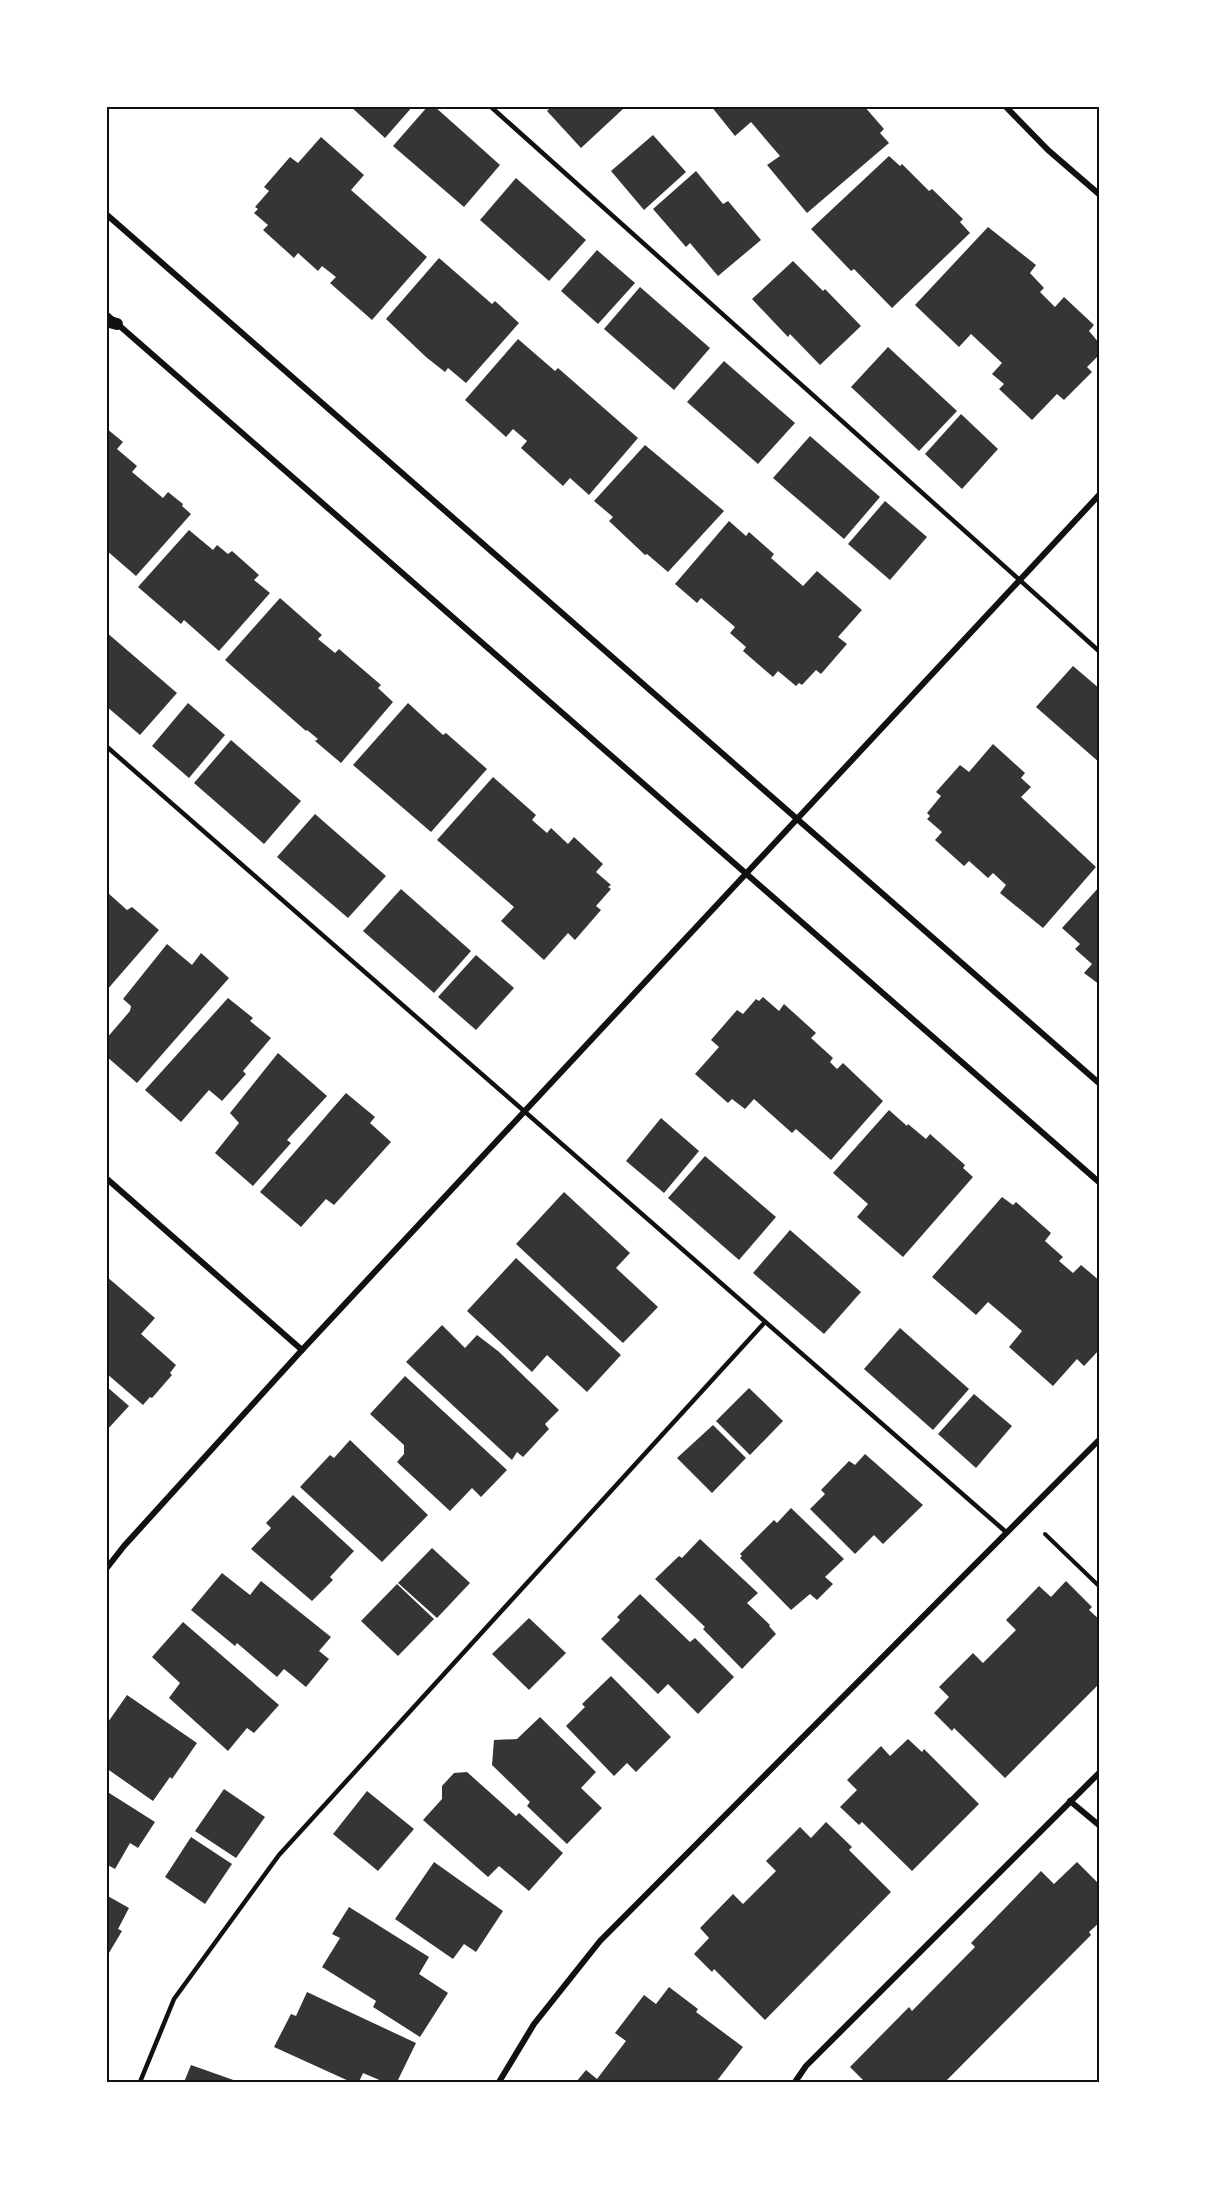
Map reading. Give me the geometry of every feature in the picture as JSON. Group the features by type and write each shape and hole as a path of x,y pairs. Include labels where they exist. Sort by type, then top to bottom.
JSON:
{"street":[{"path":"1005,106 1048,150 1100,195"},
{"path":"106,214 1100,1084"},
{"path":"106,314 112,322 1100,1183"},
{"path":"106,1569 124,1546 302,1350 1100,494"},
{"path":"106,1178 302,1350"},
{"path":"499,2082 534,2024 600,1941 1100,1439"},
{"path":"795,2082 807,2066 1100,1772"},
{"path":"1070,1801 1100,1826"}],"lane":[{"path":"490,106 1019,582 1100,652"},
{"path":"106,746 1005,1532"},
{"path":"140,2082 174,1999 279,1855 765,1322"}],"path":[{"path":"1025,1514 1100,1587"}],"building":[{"path":"350,106 413,106 385,138"},
{"path":"428,106 434,106 500,165 464,207 393,146"},
{"path":"552,106 621,106 623,109 581,148 547,111"},
{"path":"711,106 864,106 884,129 880,133 889,143 807,213 767,165 780,156 751,122 735,136"},
{"path":"653,135 686,172 644,210 611,171"},
{"path":"321,137 364,175 351,190 427,257 372,320 330,283 336,277 322,266 318,271 298,253 294,258 263,230 268,225 254,213 258,209 255,207 269,191 264,187 290,157 298,163"},
{"path":"889,156 900,166 902,164 929,191 932,189 963,219 960,222 970,233 892,308 854,269 851,271 811,229"},
{"path":"696,171 723,204 728,201 761,240 718,276 690,243 686,247 653,209"},
{"path":"516,178 586,240 549,281 480,220"},
{"path":"988,227 1036,265 1030,273 1044,288 1040,292 1055,307 1064,297 1094,325 1089,331 1100,344 1098,349 1100,354 1087,367 1092,372 1064,400 1057,394 1032,420 999,389 1004,384 992,374 1002,363 971,334 959,347 915,305"},
{"path":"597,250 635,283 598,324 561,291"},
{"path":"439,258 492,304 495,301 519,323 466,383 448,368 445,372 426,357 386,319"},
{"path":"793,261 823,291 825,289 861,326 820,365 790,334 788,337 752,299"},
{"path":"640,287 710,348 674,390 604,329"},
{"path":"518,339 555,371 558,368 638,438 589,495 570,478 563,486 521,448 527,441 513,429 506,437 465,400"},
{"path":"888,347 957,411 919,451 851,387"},
{"path":"724,361 795,423 758,464 687,402"},
{"path":"961,414 998,449 962,489 925,454"},
{"path":"106,428 123,442 117,449 137,466 132,472 163,498 168,492 191,514 136,576 106,550"},
{"path":"810,436 880,497 844,539 773,478"},
{"path":"645,445 724,511 668,572 647,554 645,555 609,521 613,517 594,501"},
{"path":"885,501 927,537 890,580 848,544"},
{"path":"729,521 746,536 749,532 774,554 771,558 803,586 817,571 862,610 838,637 847,644 821,674 816,670 802,685 799,683 796,686 778,671 773,677 743,651 746,647 730,633 735,627 701,598 697,603 675,584"},
{"path":"189,530 213,550 217,545 228,554 232,551 259,575 254,580 270,593 219,651 184,620 181,624 138,587"},
{"path":"280,598 322,635 318,639 335,653 339,649 381,685 378,688 393,702 341,763 315,741 318,739 225,660"},
{"path":"106,632 177,693 140,735 106,706"},
{"path":"1073,666 1100,689 1100,763 1036,707"},
{"path":"188,703 225,735 189,778 152,746"},
{"path":"408,703 443,735 446,733 487,769 431,832 353,765"},
{"path":"231,740 301,801 264,844 194,783"},
{"path":"993,744 1025,773 1021,778 1031,787 1021,797 1096,867 1043,928 1000,893 1006,885 993,873 988,878 969,861 964,866 935,840 942,832 927,819 930,816 927,813 941,796 936,792 960,765 969,772"},
{"path":"493,777 536,815 532,820 547,833 551,828 568,844 574,837 603,864 596,872 611,885 608,887 611,889 596,906 601,910 575,940 568,933 544,960 501,921 514,907 437,840"},
{"path":"315,814 386,876 348,918 277,857"},
{"path":"1100,886 1100,985 1084,973 1092,964 1075,949 1080,944 1062,928"},
{"path":"401,889 471,951 434,993 363,931"},
{"path":"108,893 127,910 132,907 159,930 106,991"},
{"path":"167,944 192,965 201,953 229,978 137,1083 106,1056 106,1039 130,1011 131,1006 123,999"},
{"path":"476,955 514,988 476,1030 438,997"},
{"path":"763,997 779,1011 784,1004 816,1033 811,1038 833,1058 830,1062 837,1069 843,1063 883,1101 831,1160 796,1129 792,1133 754,1099 745,1109 732,1099 728,1103 695,1074 719,1047 711,1040 737,1010 743,1014 756,999 759,1001"},
{"path":"228,998 253,1018 250,1021 271,1038 243,1071 246,1074 222,1101 209,1090 181,1122 145,1090"},
{"path":"278,1053 327,1096 287,1140 291,1143 253,1186 215,1153 239,1123 230,1113"},
{"path":"346,1093 375,1117 370,1123 391,1142 334,1205 326,1199 301,1227 260,1192"},
{"path":"889,1110 926,1139 930,1134 965,1165 963,1168 973,1177 903,1257 857,1217 868,1204 833,1173"},
{"path":"661,1118 699,1151 664,1193 626,1161"},
{"path":"705,1156 776,1217 739,1260 668,1198"},
{"path":"564,1192 630,1253 616,1268 658,1307 623,1343 516,1244"},
{"path":"1002,1197 1013,1205 1016,1202 1051,1233 1045,1241 1063,1257 1059,1261 1073,1273 1081,1265 1100,1281 1100,1349 1084,1366 1077,1359 1053,1386 1009,1347 1022,1331 988,1302 976,1315 932,1277"},
{"path":"790,1230 861,1292 824,1334 753,1273"},
{"path":"516,1258 621,1355 587,1392 547,1355 532,1372 467,1311"},
{"path":"106,1276 155,1318 141,1334 176,1365 170,1373 172,1375 143,1405 106,1373"},
{"path":"442,1325 465,1348 477,1335 498,1351 559,1410 545,1424 549,1429 523,1457 517,1452 512,1460 406,1362"},
{"path":"900,1328 969,1389 933,1430 864,1369"},
{"path":"405,1376 507,1470 481,1497 472,1488 450,1511 397,1462 404,1454 404,1445 370,1414"},
{"path":"106,1386 129,1406 106,1431"},
{"path":"749,1388 783,1421 750,1455 716,1421"},
{"path":"974,1394 1012,1426 976,1468 938,1434"},
{"path":"713,1425 746,1458 712,1493 677,1458"},
{"path":"350,1440 428,1515 382,1562 300,1487 330,1455 334,1458"},
{"path":"865,1454 923,1505 883,1544 874,1535 855,1554 810,1509 825,1494 821,1490 849,1461 855,1465"},
{"path":"293,1495 354,1551 330,1577 333,1580 312,1601 251,1549 271,1528 266,1523"},
{"path":"791,1508 844,1559 825,1577 833,1584 817,1600 810,1594 791,1610 740,1558 742,1556 740,1554 774,1520 777,1523"},
{"path":"700,1539 758,1593 747,1603 776,1634 742,1669 703,1629 705,1627 655,1579 679,1556 682,1558"},
{"path":"432,1548 470,1583 437,1618 398,1583"},
{"path":"222,1573 250,1595 261,1581 331,1637 319,1651 329,1659 306,1687 284,1669 277,1677 237,1643 235,1646 191,1610"},
{"path":"1066,1581 1092,1607 1089,1610 1100,1620 1100,1683 1005,1778 954,1728 952,1731 934,1713 949,1697 939,1687 973,1653 983,1663 1016,1630 1006,1620 1039,1586 1051,1597"},
{"path":"397,1584 434,1619 398,1656 361,1621"},
{"path":"640,1594 690,1642 695,1638 734,1677 698,1714 668,1684 658,1694 601,1639 620,1620 617,1617"},
{"path":"529,1618 566,1653 529,1690 492,1654"},
{"path":"183,1622 279,1705 254,1733 247,1728 228,1751 169,1698 180,1683 152,1657"},
{"path":"611,1676 671,1737 636,1772 627,1763 614,1776 566,1726 585,1707 582,1704"},
{"path":"127,1695 197,1743 172,1779 170,1777 153,1801 106,1768 108,1748 106,1747 106,1725"},
{"path":"540,1717 596,1772 581,1788 602,1808 567,1844 527,1806 530,1802 492,1765 494,1740 517,1739"},
{"path":"908,1739 922,1752 924,1749 979,1804 912,1871 862,1822 859,1825 840,1807 857,1790 847,1780 881,1746 890,1756"},
{"path":"467,1772 516,1816 519,1813 563,1853 529,1891 499,1866 488,1877 423,1820 442,1799 442,1786 454,1773"},
{"path":"224,1789 265,1817 236,1858 195,1831"},
{"path":"106,1791 155,1822 138,1848 130,1843 115,1869 106,1864"},
{"path":"367,1791 414,1829 378,1871 333,1834"},
{"path":"826,1822 852,1847 849,1850 891,1892 765,2020 714,1969 712,1972 694,1954 709,1938 700,1928 733,1894 743,1904 776,1871 766,1861 800,1827 811,1838"},
{"path":"191,1837 232,1864 205,1904 165,1877"},
{"path":"434,1862 503,1911 476,1952 464,1944 453,1959 395,1919"},
{"path":"1077,1862 1100,1885 1100,1922 1089,1932 1091,1935 945,2082 865,2082 850,2067 909,2007 912,2011 975,1947 971,1943 1041,1871 1054,1884"},
{"path":"106,1895 129,1908 118,1929 122,1931 106,1958"},
{"path":"349,1907 429,1957 419,1974 448,1993 420,2037 373,2007 376,2001 322,1967 340,1938 332,1934"},
{"path":"669,1987 698,2009 696,2012 743,2047 716,2082 576,2082 586,2070 597,2079 626,2041 615,2033 644,1995 656,2004"},
{"path":"307,1992 416,2043 397,2082 384,2082 363,2073 359,2082 351,2082 274,2047 291,2014 296,2016"},
{"path":"191,2065 239,2082 184,2082"}]}
